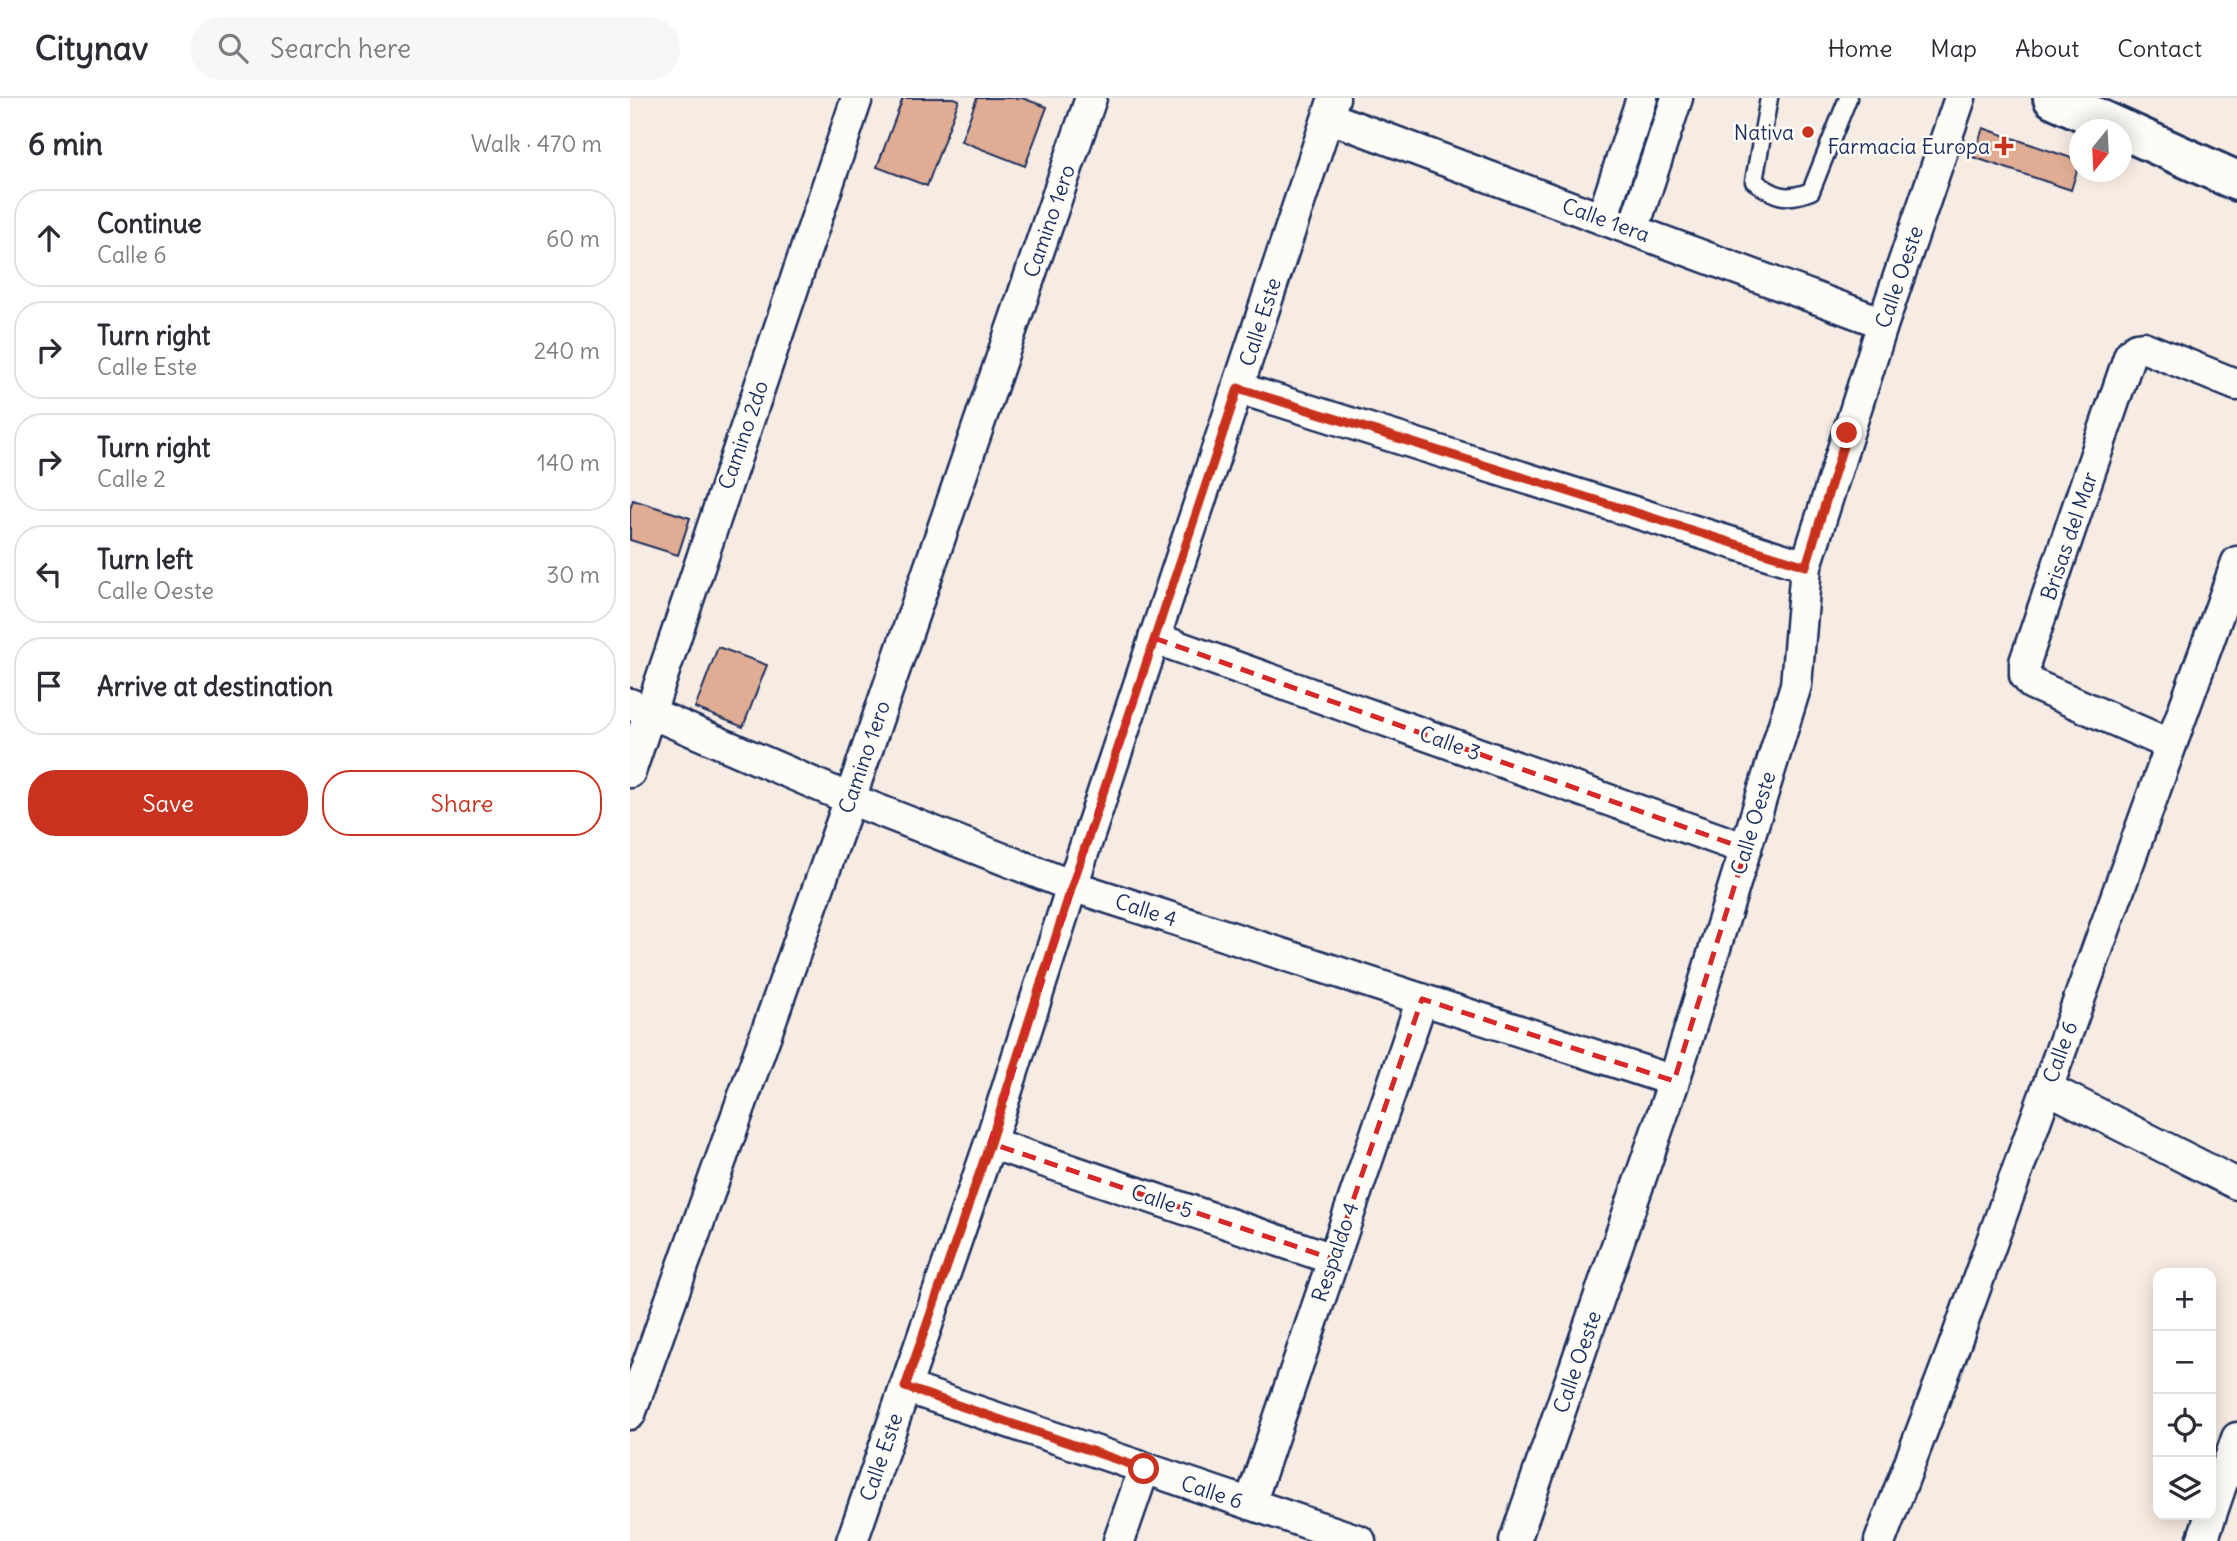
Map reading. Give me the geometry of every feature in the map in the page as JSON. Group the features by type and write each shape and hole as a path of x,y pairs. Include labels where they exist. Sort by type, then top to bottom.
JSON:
{"main road":[{"path":"2053,98 2237,181"}],"street":[{"name":"Camino 2do","path":"630,772 640,709 857,98"},
{"name":"Camino 1ero","path":"630,1414 850,799 1091,98"},
{"path":"1602,219 1642,98"},
{"path":"1633,230 1678,98"},
{"name":"Calle Oeste","path":"1515,1541 1674,1081 1746,849 1796,685 1806,566 1883,323 1960,98"},
{"name":"Calle 1era","path":"1331,107 1602,219 1883,323"},
{"name":"Calle Este","path":"852,1541 990,1143 1072,886 1331,107"},
{"name":"Brisas del Mar","path":"2171,745 2032,684 2025,675 2025,663 2130,354 2136,348 2143,347 2237,385"},
{"path":"1238,388 1806,566"},
{"name":"Calle 6","path":"1880,1541 1952,1352 2237,562"},
{"name":"Calle 3","path":"1154,638 1746,849"},
{"name":"Calle 4","path":"640,709 850,799 1072,886 1674,1081"},
{"name":"Respaldo 4","path":"1250,1504 1422,999"},
{"path":"2047,1088 2237,1184"},
{"name":"Calle 5","path":"990,1143 1333,1259"},
{"name":"Calle 6","path":"905,1387 1360,1541"},
{"path":"2202,1541 2237,1438"},
{"path":"1119,1541 1144,1469"}],"lane":[{"path":"1769,98 1754,181 1770,193 1794,198 1811,191 1848,98"}],"highlighted area":[{"path":"1154,638 1746,849 1674,1081 1422,999 1333,1259 990,1143"}],"building":[{"path":"903,98 959,100 927,186 877,167"},
{"path":"977,98 1022,98 1047,107 1025,166 961,141"},
{"path":"1983,128 2069,157 2069,182 2073,182 2071,190 1973,157"},
{"path":"633,500 690,518 678,555 630,540 630,509"},
{"path":"718,647 767,665 743,727 695,708"}],"place":[{"name":"Nativa","path":"1808,132"},
{"name":"Farmacia Europa","path":"2004,146"}],"route":[{"path":"1144,1469 905,1387 990,1143 1072,886 1238,388 1806,566 1847,433"}]}
